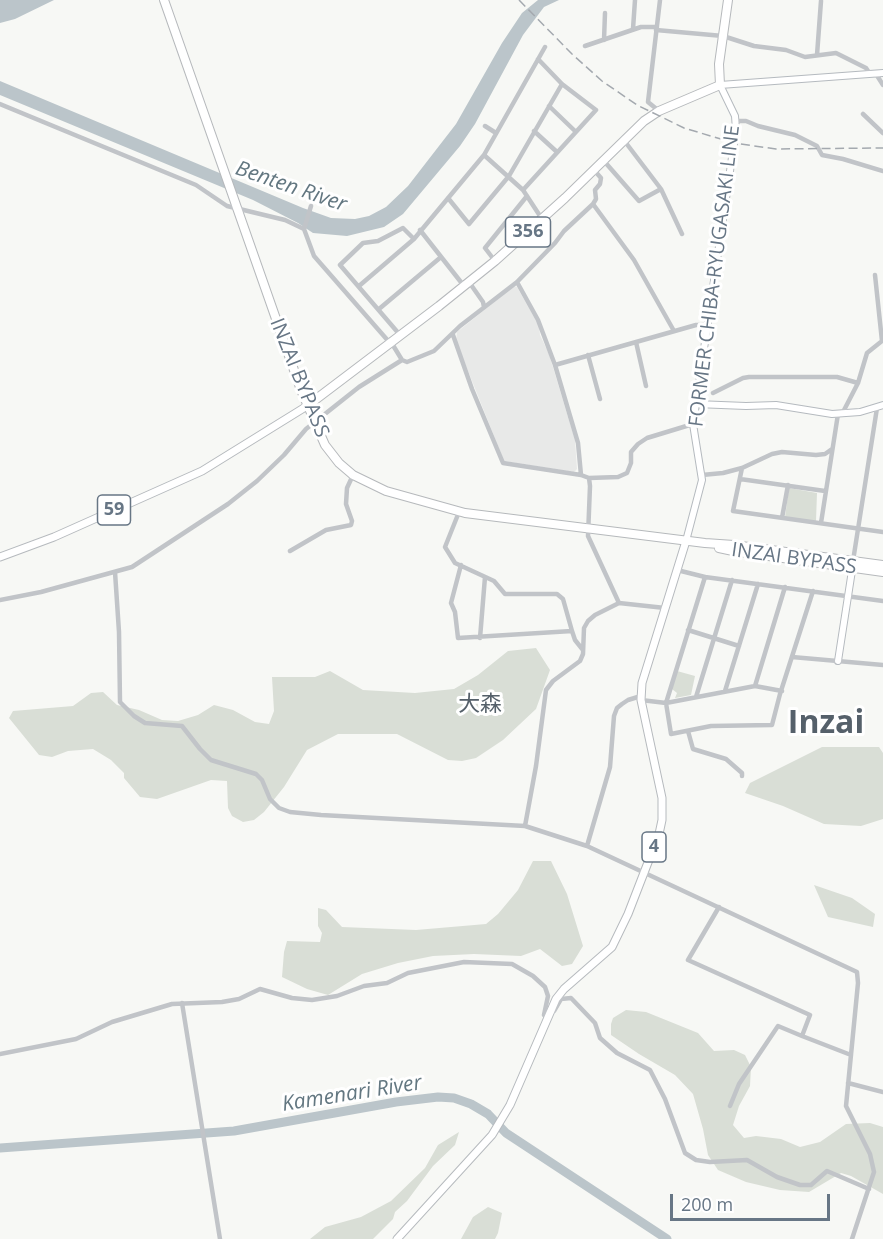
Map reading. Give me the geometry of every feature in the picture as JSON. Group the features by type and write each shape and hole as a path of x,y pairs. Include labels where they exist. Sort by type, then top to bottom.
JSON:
{"highway":[{"name":"INZAI BYPASS","path":"164,0 307,406 332,455 353,475 386,491 459,512 686,541 734,544 883,572"},
{"path":"720,85 718,64 728,0"},
{"name":"356","path":"307,406 495,261 644,121 659,111 720,85"},
{"name":"INZAI BYPASS","path":"853,565 883,565"}],"main road":[{"name":"59","path":"0,557 54,537 202,471 307,406"},
{"name":"4","path":"397,1239 494,1133 503,1119 560,993 614,944 644,872 659,834 663,804 641,698 642,682 686,541"}],"street":[{"path":"633,29 635,0"},
{"path":"659,111 648,102 660,0"},
{"path":"817,55 820,1"},
{"path":"604,40 605,13"},
{"path":"585,46 641,27 723,36 754,46 786,50 805,57 836,53 876,74 883,84"},
{"path":"359,286 414,239 484,155 545,47"},
{"path":"524,190 596,110 562,84 538,59"},
{"path":"720,85 876,74"},
{"path":"448,198 469,224 508,176 562,84"},
{"name":"FORMER CHIBA-RYUGASAKI LINE","path":"686,541 702,476 693,424 736,121 720,85"},
{"path":"0,104 185,180 228,206 235,203 304,229"},
{"path":"549,106 576,132"},
{"path":"863,114 883,133"},
{"path":"736,121 747,121 795,135 817,146 822,155 883,171"},
{"path":"485,126 496,133"},
{"path":"534,131 557,153"},
{"path":"623,140 661,189 682,234"},
{"path":"484,155 524,190 542,219"},
{"path":"604,160 639,201 661,189"},
{"path":"312,206 304,229 314,256 391,342 402,360 407,362 434,351 484,307 517,282 564,231 593,204 601,178 594,170"},
{"path":"495,261 485,248 527,196"},
{"path":"593,204 634,260 674,331"},
{"path":"400,335 340,265 363,243 378,241 404,228 414,239"},
{"path":"420,230 441,257 483,302 484,307"},
{"path":"379,309 441,257"},
{"path":"821,523 832,449 840,414 858,383 867,353 882,341 875,275"},
{"path":"517,282 538,320 555,365 578,443 581,475"},
{"path":"555,365 696,325 708,325"},
{"path":"453,335 503,463 589,478 618,477 627,473 631,464 631,452 638,444 647,438 693,424"},
{"path":"636,342 646,386"},
{"path":"588,355 600,399"},
{"path":"0,600 41,592 132,567 228,504 257,481 314,423 359,387 402,360"},
{"path":"713,393 743,378 837,377 858,383"},
{"path":"696,404 776,405 840,414 880,407 858,529 838,661"},
{"path":"702,476 742,468 772,454 782,452 816,455 825,454 832,449"},
{"path":"742,468 733,511 883,532"},
{"path":"290,551 326,530 351,525 352,521 346,504 347,488 353,475"},
{"path":"589,478 588,529 591,543 619,603"},
{"path":"740,479 825,491"},
{"path":"782,518 788,485"},
{"path":"459,512 445,547 455,563 494,581 505,594 557,594 563,599 574,640 584,650"},
{"path":"461,565 451,603 455,612 458,638 572,631"},
{"path":"677,570 705,577 883,601"},
{"path":"115,572 120,702 145,723 182,726 211,760 256,774 262,780 270,799 279,808 290,812 332,816 525,826 587,846 857,972 858,983 846,1106 873,1163 874,1172 852,1239"},
{"path":"480,638 485,577"},
{"path":"705,577 666,703 671,734 711,726 772,725 813,591"},
{"path":"696,698 732,580"},
{"path":"725,691 758,584"},
{"path":"755,686 785,587"},
{"path":"525,826 546,690 580,660 584,650 584,628 588,621 619,603 665,608"},
{"path":"688,630 739,646"},
{"path":"792,657 883,665"},
{"path":"587,846 610,768 614,716 622,704 628,700 641,698 666,703 755,686 782,691"},
{"path":"688,731 693,749 726,759 742,773 742,776"},
{"path":"720,907 688,960 810,1015 802,1036"},
{"path":"0,1054 76,1039 112,1022 182,1003 222,1002 239,999 260,989 292,998 312,1000 337,996 364,986 387,983 408,973 464,962 512,964 533,976 545,987 548,996 544,1015 554,1011 561,999 571,998 595,1023 600,1038 617,1053 650,1070 665,1099 683,1152 696,1160 710,1162 747,1160 777,1177 800,1185 811,1185 827,1171 869,1190"},
{"path":"182,1003 220,1239"},
{"path":"730,1106 739,1084 778,1026 851,1055"},
{"path":"848,1083 883,1092"}],"shaded area":[{"path":"0,0 54,0 15,19 0,23"},
{"path":"538,0 559,0 544,7 523,35 475,124 460,146 403,214 384,227 347,236 313,233 253,200 0,95 0,81 303,208 331,218 355,219 369,216 386,207 408,186 456,124 502,43 522,13"},
{"path":"514,286 517,287 539,326 540,335 549,354 575,440 577,469 574,472 504,461 456,341 457,332"},
{"path":"789,488 817,493 816,521 785,517"},
{"path":"536,648 550,670 536,709 503,740 476,758 462,761 448,760 397,734 338,734 307,750 284,787 264,812 254,820 243,822 232,816 228,808 227,781 211,780 157,799 140,797 124,778 124,773 111,760 93,749 68,751 52,757 39,755 9,718 13,711 73,706 91,693 103,692 117,705 139,710 162,720 178,721 198,715 214,705 233,710 255,722 269,724 274,711 272,677 315,677 330,671 363,690 415,693 454,689 478,675 508,651"},
{"path":"677,671 695,676 691,695 675,698 677,693 672,689"},
{"path":"822,747 879,747 883,753 883,819 861,826 824,824 745,793 750,783"},
{"path":"533,861 551,861 567,894 583,946 572,964 562,966 540,949 521,956 474,954 433,956 398,963 362,974 328,995 307,989 282,977 287,941 320,942 322,933 318,926 318,908 326,910 342,927 416,930 486,924 498,914 518,890"},
{"path":"814,885 852,898 875,914 873,927 828,917"},
{"path":"626,1010 646,1012 698,1033 714,1051 734,1050 745,1055 751,1067 750,1086 739,1106 733,1125 744,1138 756,1136 781,1139 800,1147 820,1142 846,1124 870,1123 883,1127 883,1194 841,1173 809,1192 780,1190 746,1182 718,1170 708,1155 693,1094 675,1075 611,1035 613,1018"},
{"path":"459,1132 455,1145 433,1166 407,1201 395,1212 393,1219 373,1239 310,1239 325,1227 361,1217 391,1201 425,1168 438,1145"},
{"path":"488,1207 502,1213 495,1239 461,1239 473,1217"}],"waterway":[{"name":"Kamenari River","path":"0,1148 234,1131 396,1102 438,1097 454,1098 471,1104 488,1114 506,1133 667,1239"}],"railway":[{"path":"519,0 602,81 637,105 684,128 734,143 776,149 883,148"}],"district":[{"name":"大森","path":"480,705"},
{"name":"Inzai","path":"826,724"}],"water label":[{"name":"Benten River","path":"291,187"}]}
